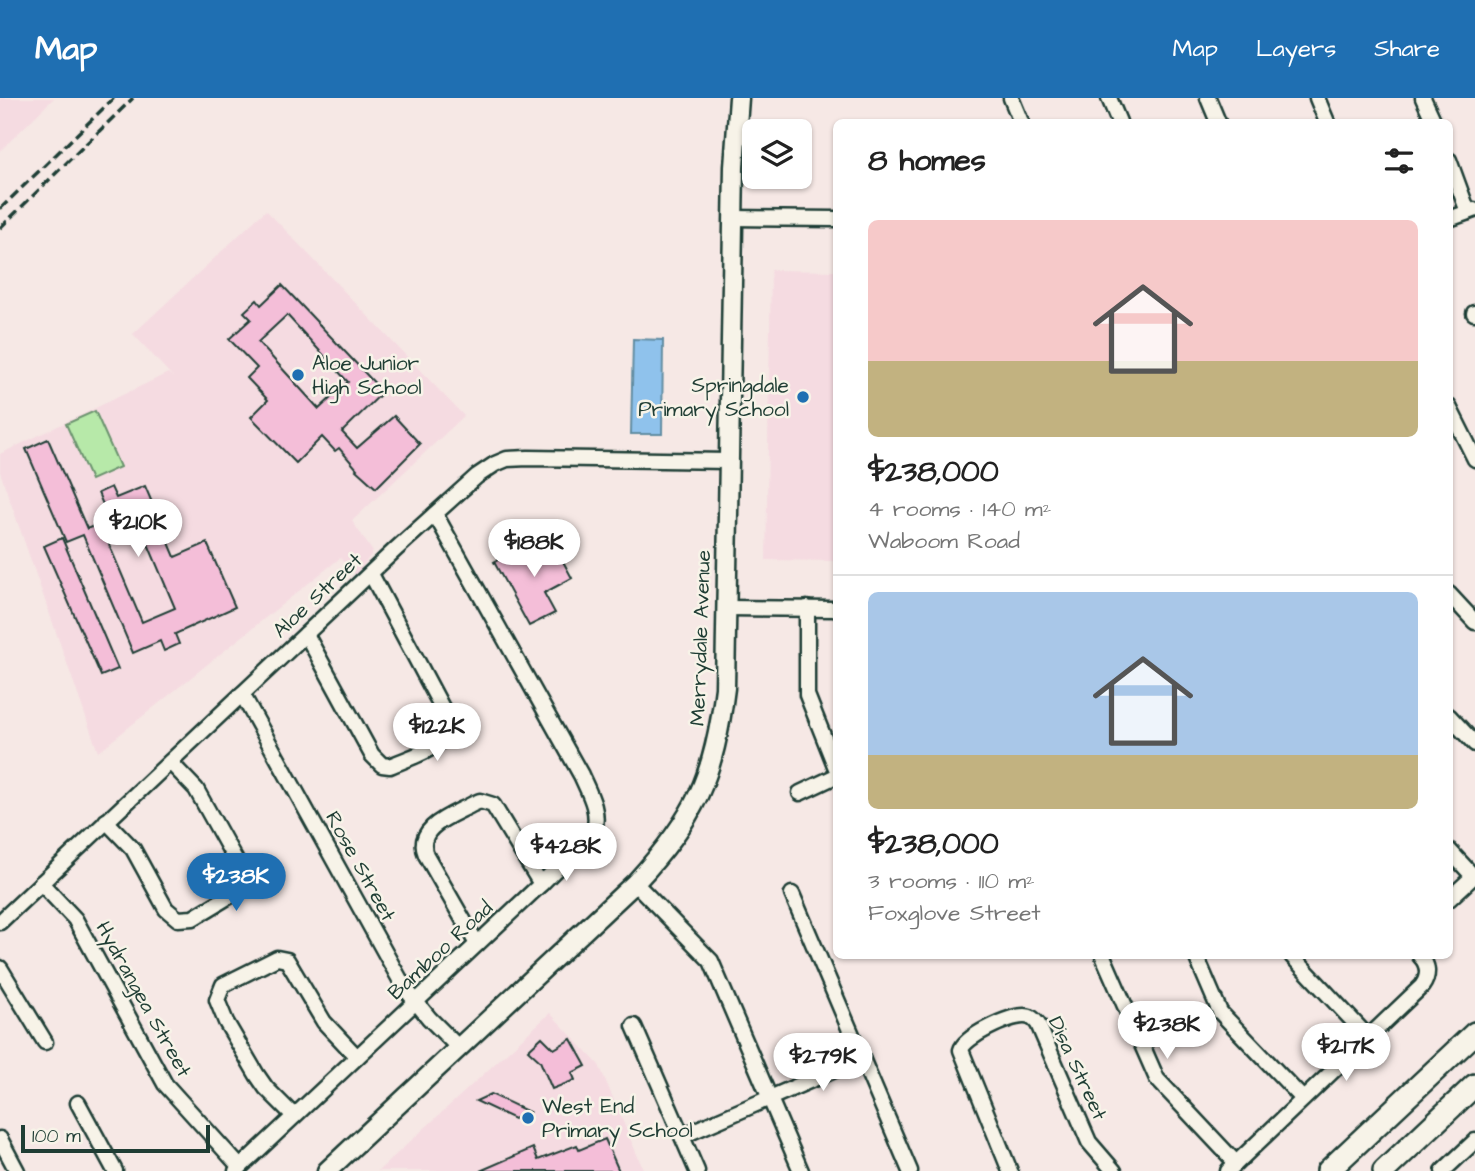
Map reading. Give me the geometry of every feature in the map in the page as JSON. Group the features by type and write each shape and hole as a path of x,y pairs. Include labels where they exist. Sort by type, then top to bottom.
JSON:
{"main road":[{"path":"1328,1171 1475,1033"},
{"path":"1384,1171 1475,1085"}],"street":[{"name":"Merrydale Avenue","path":"327,1171 635,883 677,835 709,772 720,733 725,688 735,147 739,107 748,98"},
{"path":"1011,98 1020,119"},
{"path":"1109,98 1118,119"},
{"path":"1208,98 1217,119"},
{"path":"1317,98 1326,119"},
{"path":"1423,98 1433,119"},
{"path":"1453,169 1471,211 1453,218"},
{"path":"733,218 833,219"},
{"path":"1453,415 1475,459"},
{"name":"Aloe Street","path":"0,922 486,469 507,459 729,461"},
{"name":"Bamboo Road","path":"238,1169 594,831 596,813 582,775 435,514"},
{"path":"306,635 372,755 382,765 390,766 438,744 444,738 449,725 447,717 371,574"},
{"path":"1453,598 1475,622"},
{"path":"727,608 833,609"},
{"path":"807,608 807,695 833,760"},
{"name":"Rose Street","path":"242,694 397,975 415,1002 458,1048"},
{"path":"1453,720 1475,744"},
{"path":"106,821 133,849 166,909 178,919 193,918 241,889 242,870 197,789 170,762"},
{"path":"800,793 833,777"},
{"path":"477,944 426,855 423,843 428,830 480,801 493,805 541,884"},
{"path":"1453,854 1474,876 1453,895"},
{"name":"Hydrangea Street","path":"41,883 75,919 165,1084 238,1169"},
{"path":"635,883 711,961 802,1171"},
{"path":"792,894 910,1171"},
{"path":"294,1116 266,1088 226,1022 217,1000 223,985 277,958 288,960 324,1022 357,1057"},
{"path":"1104,959 1157,1079 1232,1167 1422,986 1427,973 1427,966 1422,959"},
{"path":"1197,959 1220,1012 1303,1099"},
{"path":"1295,959 1368,1037"},
{"path":"0,968 44,1042"},
{"name":"Disa Street","path":"1010,1171 961,1050 970,1037 1023,1016 1032,1017 1038,1024 1089,1142 1114,1171"},
{"path":"634,1026 697,1171"},
{"path":"682,1136 862,1058"},
{"path":"78,1103 115,1171"},
{"path":"0,1139 18,1171"},
{"path":"1444,1171 1475,1141"}],"shaded area":[{"path":"0,98 54,98 0,151"},
{"path":"266,210 464,416 352,521 373,552 356,575 340,558 98,752 0,472 0,454 168,373 173,377 133,334"},
{"name":"Springdale Primary School","path":"771,270 833,271 833,561 766,560"},
{"name":"West End Primary School","path":"550,1013 599,1065 644,1171 378,1171"}],"green space":[{"path":"95,411 120,467 91,480 66,424"}],"water":[{"path":"633,339 663,340 662,434 631,434"}],"building":[{"path":"282,285 383,392 342,432 357,448 394,416 420,444 376,488 356,470 339,448 335,451 322,437 296,463 251,417 268,400 247,378 257,368 229,339 251,319 244,312 257,300 261,305","holes":["287,315 348,382 319,409 258,342"]},
{"path":"48,439 87,529 100,523 142,622 175,608 135,513 111,523 98,493 111,487 116,498 145,486 175,557 207,543 235,607 175,634 179,644 164,651 160,641 133,653 83,535 66,542 26,449"},
{"path":"62,538 118,669 101,676 44,546"},
{"path":"551,539 572,578 544,593 555,613 529,626 494,562 520,548 523,554"},
{"path":"542,1037 554,1049 571,1039 586,1066 572,1073 575,1080 552,1089 540,1061 528,1050"},
{"path":"491,1094 529,1112 514,1119 476,1101"},
{"path":"605,1139 619,1171 480,1171 533,1148 538,1160 577,1145 579,1150"}],"railway":[{"path":"0,209 114,98"},
{"path":"0,228 133,98"}],"place":[{"name":"Aloe Junior High School","path":"298,375"},
{"name":"Springdale Primary School","path":"803,397"},
{"name":"West End Primary School","path":"528,1118"}]}
